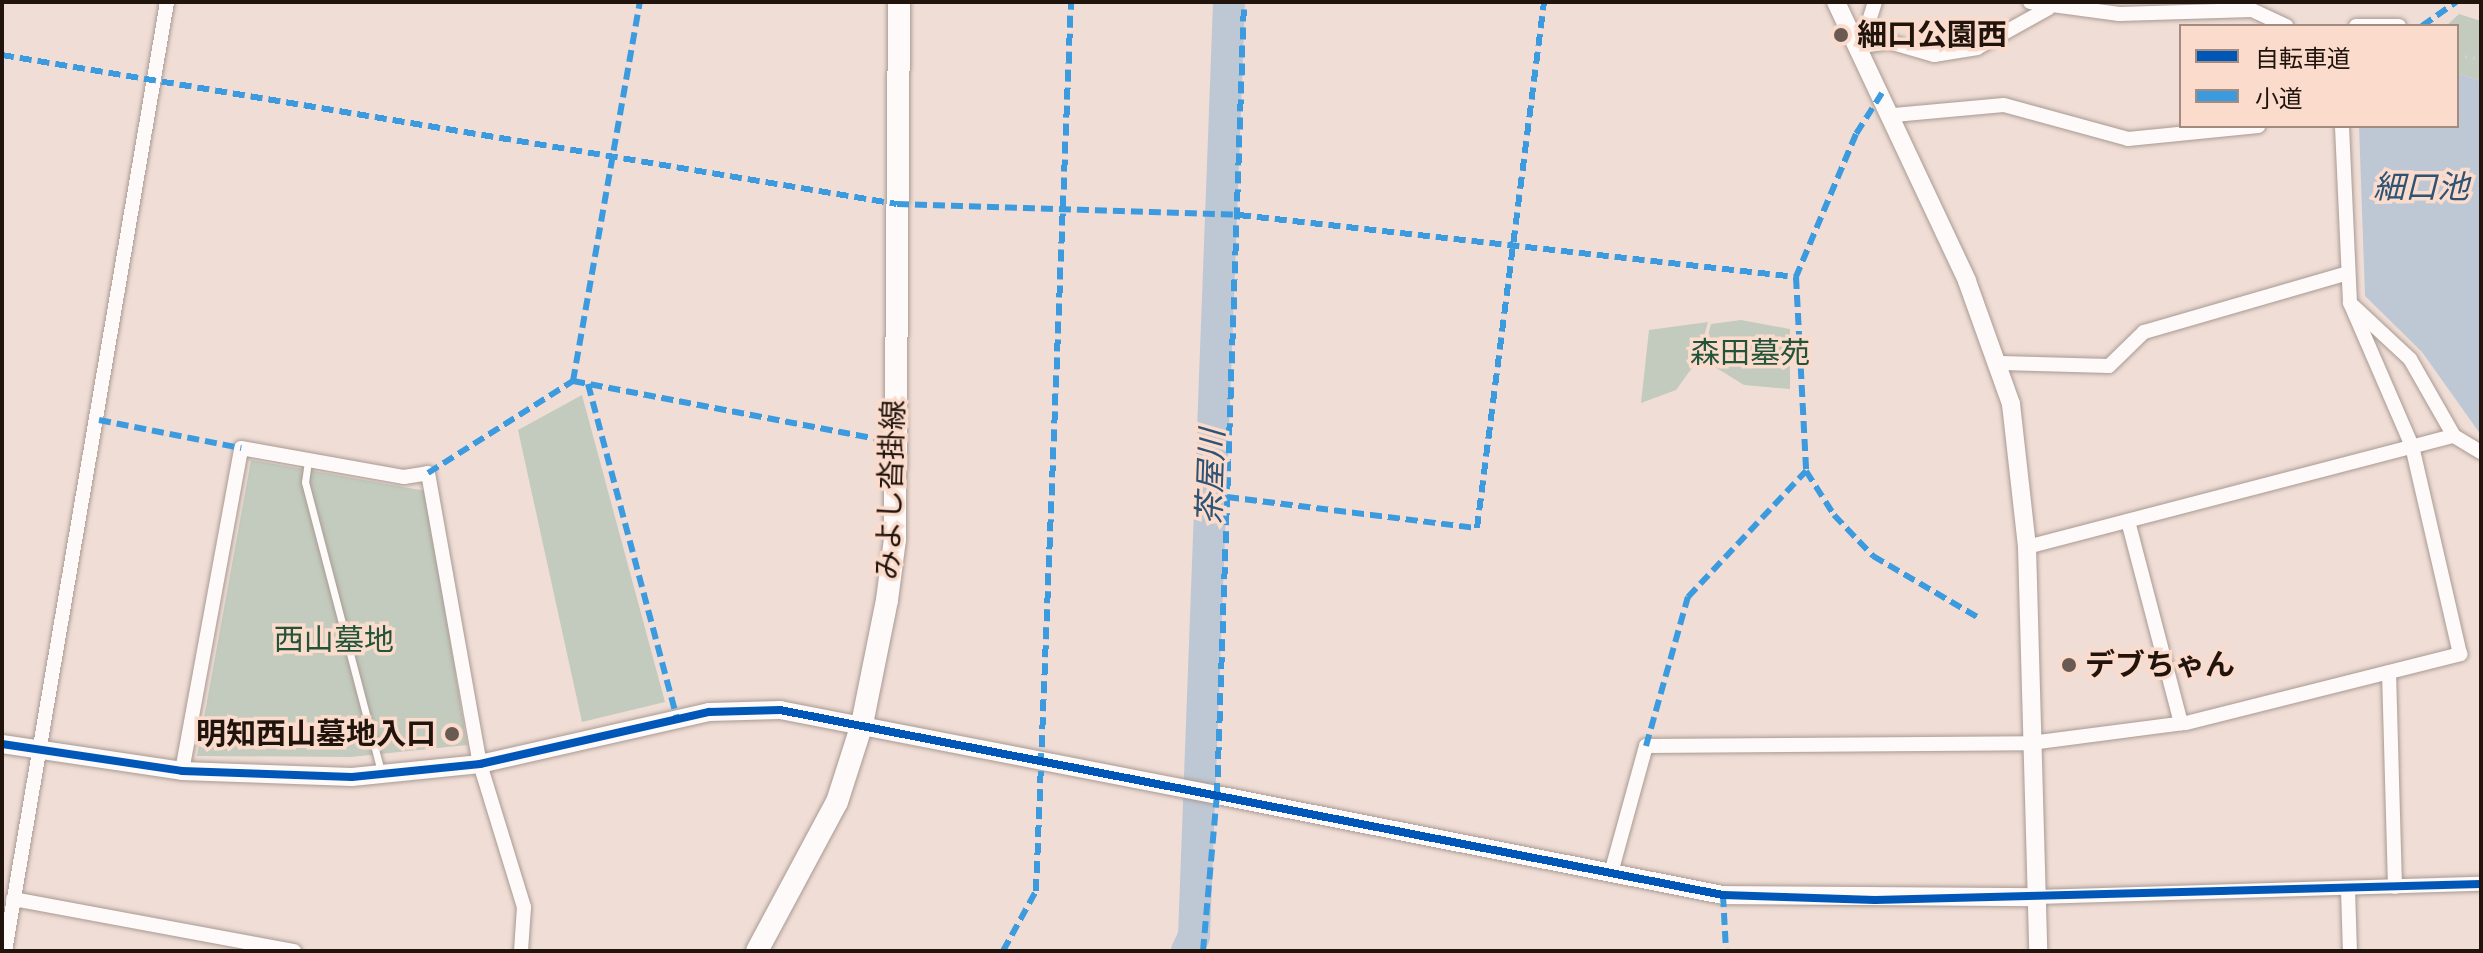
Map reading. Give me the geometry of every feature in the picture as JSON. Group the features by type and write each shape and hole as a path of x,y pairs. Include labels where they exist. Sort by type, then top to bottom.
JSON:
{"main road":[{"name":"みよし沓掛線","path":"757,951 817,846 862,724 895,539 899,2"}],"street":[{"path":"5,951 167,2"},
{"path":"1836,2 1894,115 2001,363 2024,478 2038,951"},
{"path":"1861,46 1875,2"},
{"path":"2030,2 2049,8 2259,7 2283,24"},
{"path":"1861,46 1889,42 1934,55 1960,53 2049,8"},
{"path":"1894,115 2004,105 2128,139 2238,128"},
{"path":"1611,873 1646,746 2031,743 2181,723 2460,654 2412,446 2350,303 2345,274 2342,128"},
{"path":"2001,363 2109,366 2144,332 2345,274"},
{"path":"2350,303 2410,359 2454,436 2481,452"},
{"path":"2027,547 2454,436"},
{"path":"182,771 241,448 404,477 428,473 480,764 524,907 521,951"},
{"path":"2128,521 2181,723"},
{"path":"2389,672 2395,887"},
{"path":"2,744 182,771 381,774 480,764 709,712 780,710 1723,895 2035,897 2481,884"},
{"path":"2348,889 2350,951"},
{"path":"13,899 228,945 294,951"}],"lane":[{"path":"308,461 305,482 381,774"}],"path":[{"path":"2459,55 2481,59"}],"green space":[{"path":"2459,14 2481,21 2481,81 2459,74 2459,24 2448,24"},
{"name":"森田墓苑","path":"1741,320 1790,329 1790,389 1744,385 1702,359 1711,324"},
{"path":"1708,322 1697,361 1676,390 1641,403 1649,330"},
{"path":"582,395 665,702 582,722 518,430"},
{"name":"西山墓地","path":"251,460 426,491 467,745 351,757 197,756"}],"water":[{"name":"細口池","path":"2459,74 2481,81 2481,435 2422,352 2365,296 2359,128 2459,128"}],"waterway":[{"name":"茶屋川","path":"1187,951 1194,936 1229,2"}],"marked path":[{"path":"573,381 640,2"},
{"path":"1003,951 1036,891 1071,2"},
{"path":"1203,951 1217,795 1244,2"},
{"path":"1227,497 1477,528 1544,2"},
{"path":"2425,24 2456,2"},
{"path":"2,55 897,204 1239,215 1796,277"},
{"path":"1882,93 1856,134 1796,277 1806,471 1834,515 1873,556 1979,618"},
{"path":"428,473 573,381 894,442"},
{"path":"588,384 677,718"},
{"path":"99,420 241,448"},
{"path":"1646,746 1688,597 1806,471"},
{"path":"1723,895 1726,951"}],"cycle path":[{"path":"2,744 182,771 352,777 480,764 709,712 780,710 1723,895 1875,900 2481,884"}],"place":[{"name":"細口公園西","path":"1841,35"},
{"name":"デブちゃん","path":"2069,665"},
{"name":"明知西山墓地入口","path":"452,734"}]}
